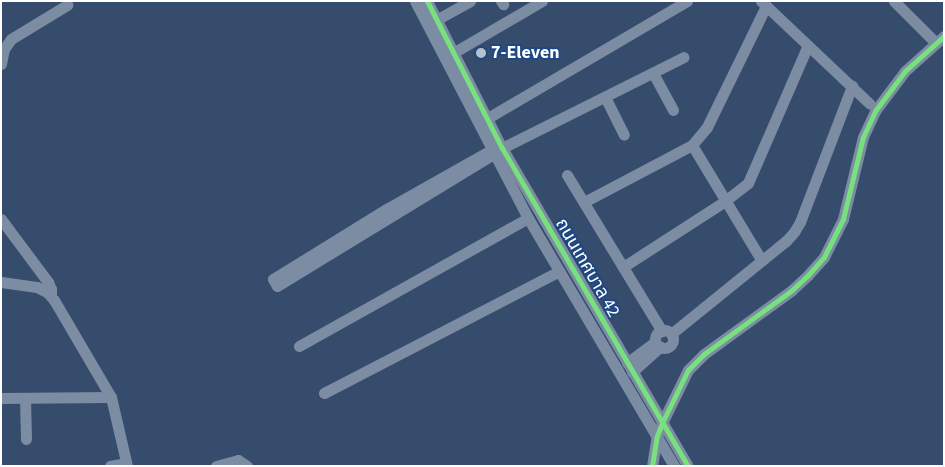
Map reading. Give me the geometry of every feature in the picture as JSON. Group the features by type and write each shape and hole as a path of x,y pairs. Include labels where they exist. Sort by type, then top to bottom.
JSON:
{"street":[{"name":"ถนนเทศบาล 42","path":"415,1 495,151 528,218 674,466"},
{"name":"ถนนเทศบาล 42","path":"427,1 486,119 495,151 688,466"},
{"path":"436,20 470,1"},
{"path":"453,53 542,1"},
{"path":"486,119 687,1"},
{"path":"652,466 657,436 662,422 679,384 696,361 792,290 824,256 843,219 863,137 875,111 905,71 940,39 894,1"},
{"path":"584,202 692,145 707,126 764,3 869,103"},
{"path":"1,64 4,49 11,39 67,5"},
{"path":"623,267 725,201 748,183 808,45"},
{"path":"340,243 277,286 273,279 340,243 495,151 684,57"},
{"path":"653,73 673,110"},
{"path":"629,367 658,344 657,334 666,332 786,241 800,222 852,86"},
{"path":"605,97 624,135"},
{"path":"692,145 762,261"},
{"path":"567,175 623,267 666,332"},
{"path":"299,346 528,218"},
{"path":"1,219 48,282 51,296"},
{"path":"324,393 559,271"},
{"path":"1,282 37,287 51,296 111,397 126,464 110,466"},
{"path":"1,398 111,397"},
{"path":"25,398 26,439"},
{"path":"216,466 238,460 247,466"}],"cycle path":[{"path":"427,1 502,148 688,466"},
{"path":"652,466 657,436 688,370 704,354 792,290 824,257 843,219 863,137 875,111 905,71 944,36"}],"place":[{"name":"7-Eleven","path":"481,53"}]}
